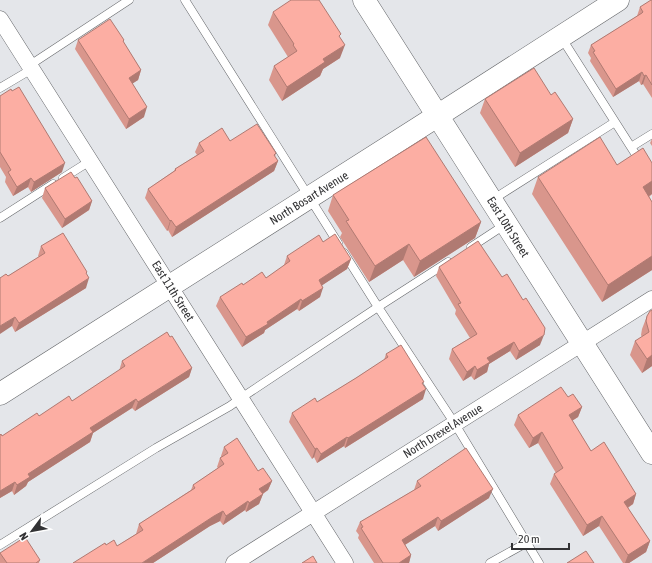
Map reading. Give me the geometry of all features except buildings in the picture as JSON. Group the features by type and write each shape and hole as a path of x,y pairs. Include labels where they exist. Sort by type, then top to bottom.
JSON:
{"street":[{"name":"East 10th Street","path":"364,0 652,453"},
{"name":"North Bosart Avenue","path":"0,394 618,0"},
{"name":"East 11th Street","path":"0,19 346,563"},
{"name":"North Drexel Avenue","path":"234,563 652,299"}],"lane":[{"path":"0,88 129,0"},
{"path":"185,0 378,307 455,424 539,563"},
{"path":"561,37 652,180"},
{"path":"492,201 615,122"},
{"path":"631,147 652,134"},
{"path":"0,218 90,161"},
{"path":"0,545 149,452 230,406 506,224"},
{"path":"490,563 526,543"}]}
